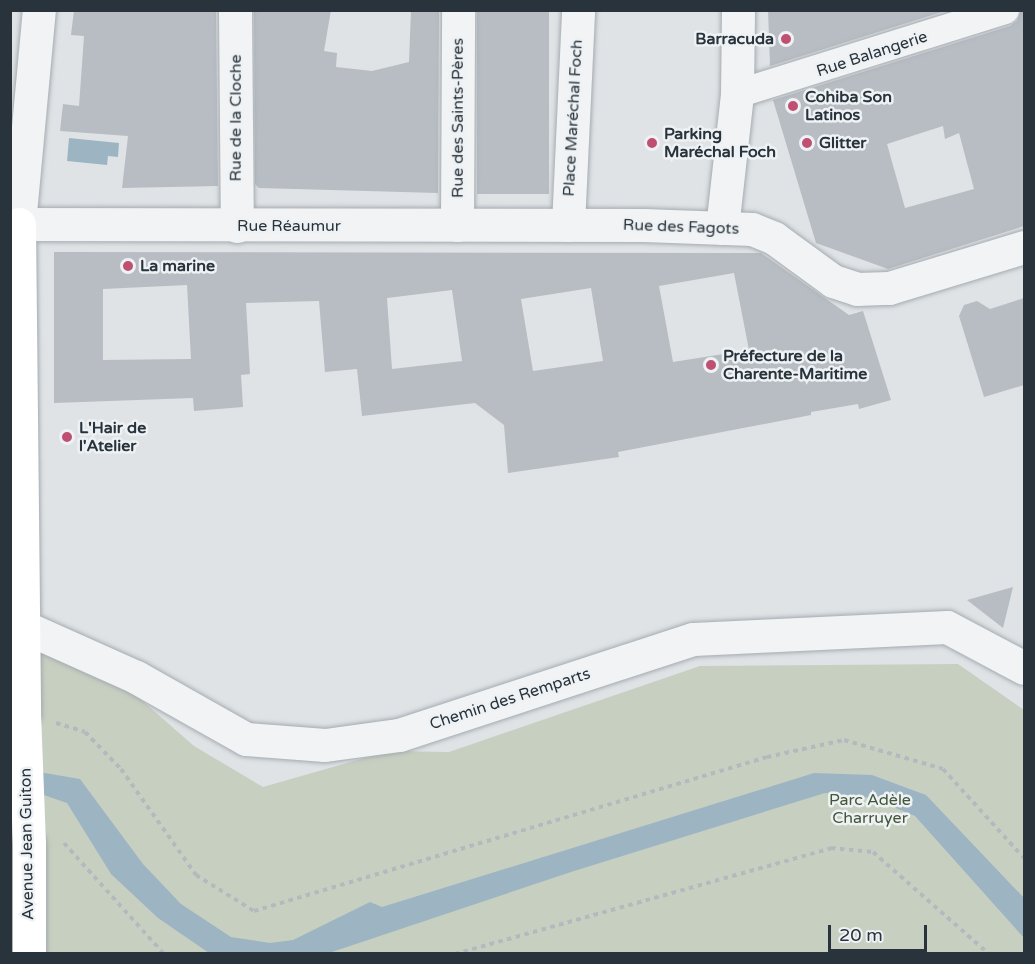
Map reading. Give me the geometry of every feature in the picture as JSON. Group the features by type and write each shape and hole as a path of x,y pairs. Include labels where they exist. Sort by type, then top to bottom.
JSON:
{"main road":[{"name":"Avenue Jean Guiton","path":"15,224 16,626 24,713 29,954"}],"street":[{"path":"15,224 23,44 39,10"},
{"name":"Rue de la Cloche","path":"235,10 237,226"},
{"name":"Rue des Saints-Pères","path":"457,225 458,10"},
{"name":"Place Maréchal Foch","path":"568,225 578,10"},
{"path":"722,228 737,94 738,10"},
{"name":"Rue Balangerie","path":"737,94 1005,10"},
{"name":"Rue Réaumur","path":"15,224 568,225"},
{"name":"Rue des Fagots","path":"568,225 752,230 774,238 833,281 857,289 889,288 1024,247"},
{"name":"Chemin des Remparts","path":"16,626 136,677 246,739 325,745 399,735 693,639 947,627 1024,668"}],"path":[{"path":"24,713 85,732 121,769 196,875 254,911 767,757 844,740 943,769 1024,858"},
{"path":"60,839 164,954"},
{"path":"455,954 831,848 873,852 988,954"},
{"path":"656,954 696,954"}],"green space":[{"name":"Parc Adèle Charruyer","path":"11,641 19,641 130,690 194,746 263,787 389,751 449,752 700,666 958,664 1024,710 1024,953 11,954"}],"water":[{"path":"69,138 119,143 118,157 108,156 107,165 67,161"},
{"path":"33,771 80,779 143,864 181,904 231,937 270,943 293,940 370,902 382,907 814,773 872,775 926,795 1024,898 1024,938 915,816 871,798 825,793 571,872 329,953 209,953 158,918 111,874 67,803 38,793 11,794 10,772"}],"building":[{"path":"74,10 216,10 218,186 122,188 128,136 60,131 63,104 79,106 84,36 71,35"},
{"path":"254,10 331,10 324,51 337,53 336,67 372,71 409,62 411,10 439,10 438,193 259,188 255,184"},
{"path":"477,10 549,10 549,194 477,194"},
{"path":"768,10 948,10 770,66"},
{"path":"1021,10 1024,10 1024,226 888,269 816,243 773,100 1010,26 1017,21","holes":["943,126 945,139 959,133 974,189 905,208 887,144"]},
{"name":"Préfecture de la Charente-Maritime","path":"54,252 761,253 849,315 863,311 891,400 859,409 858,404 811,412 811,415 618,452 619,457 508,473 504,425 475,403 362,416 357,369 325,372 319,301 246,303 250,374 241,375 243,407 194,411 193,398 54,403","holes":["734,273 749,350 673,362 659,286","187,285 191,359 103,360 103,289","591,288 603,361 533,371 521,299","452,290 462,361 392,369 387,298"]},
{"path":"1024,298 1024,385 984,397 959,316 964,305 977,301 990,309"},
{"path":"1013,587 1003,628 967,600"}],"place":[{"name":"Barracuda","path":"786,39"},
{"name":"Cohiba Son Latinos","path":"793,106"},
{"name":"Parking Maréchal Foch","path":"652,143"},
{"name":"Glitter","path":"807,143"},
{"name":"La marine","path":"128,266"},
{"name":"Préfecture de la Charente-Maritime","path":"711,365"},
{"name":"L'Hair de l'Atelier","path":"67,437"}]}
